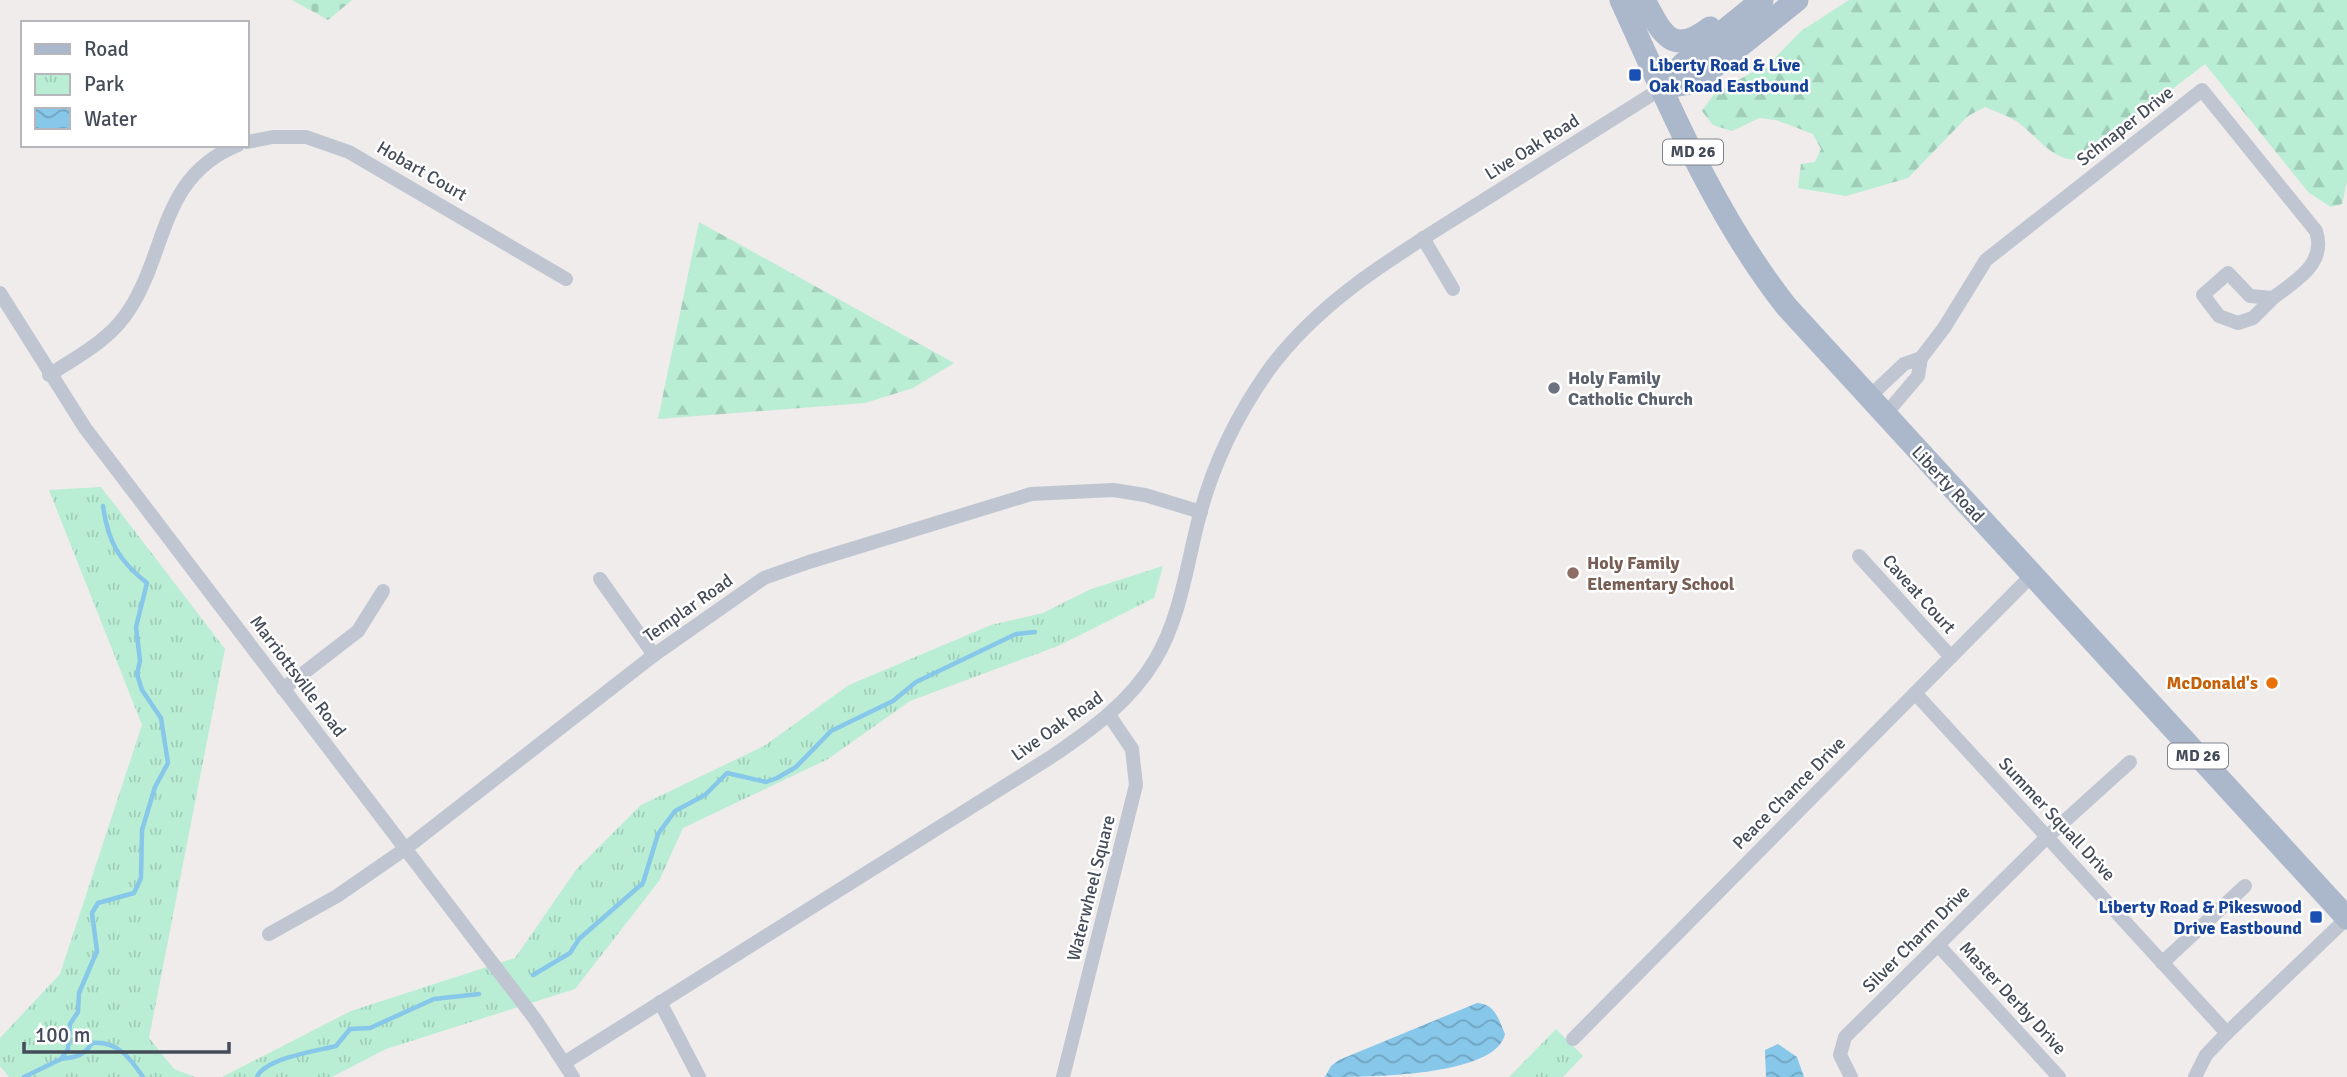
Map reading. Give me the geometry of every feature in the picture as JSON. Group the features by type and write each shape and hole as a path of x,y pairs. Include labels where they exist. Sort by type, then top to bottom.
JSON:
{"main road":[{"name":"Liberty Road","path":"1621,0 1715,197 1756,265 1795,316 2347,918"},
{"path":"1644,0 1660,31 1676,41 1693,41 1722,19 1735,22"},
{"path":"1662,88 1683,64 1762,0"},
{"path":"1662,88 1695,82 1797,0"}],"street":[{"name":"Live Oak Road","path":"564,1063 1051,757 1109,715 1144,677 1164,643 1178,601 1200,512 1224,444 1253,394 1285,350 1352,286 1423,238 1662,88"},
{"name":"Schnaper Drive","path":"1884,416 1917,376 1921,358 1944,328 1986,260 2202,90 2316,232 2320,242 2313,264 2253,318 2238,323 2219,316 2203,295 2228,273 2250,296 2256,299 2273,298"},
{"name":"Hobart Court","path":"248,142 289,136 327,142 435,199 566,279"},
{"path":"49,375 96,345 119,323 140,291 180,190 206,163 234,147"},
{"path":"1423,238 1453,289"},
{"name":"Marriottsville Road","path":"0,293 49,375 85,428 535,1018 573,1077"},
{"name":"Schnaper Drive","path":"1868,398 1904,364 1921,358"},
{"name":"Templar Road","path":"269,934 337,896 405,849 654,655 764,579 809,562 1031,495 1086,489 1113,490 1145,495 1200,512"},
{"name":"Caveat Court","path":"1858,556 1951,657"},
{"name":"Peace Chance Drive","path":"1573,1038 2032,575"},
{"path":"600,579 654,655"},
{"path":"283,688 358,631 383,591"},
{"name":"Summer Squall Drive","path":"1915,693 2227,1033"},
{"name":"Waterwheel Square","path":"1063,1077 1136,785 1132,750 1109,715"},
{"name":"Silver Charm Drive","path":"1851,1077 1840,1055 1845,1037 2047,837 2130,762"},
{"path":"2162,963 2245,886"},
{"path":"2194,1077 2206,1055 2227,1033 2347,918"},
{"name":"Master Derby Drive","path":"1938,945 2059,1077"},
{"path":"660,1002 699,1077"}],"green space":[{"path":"292,0 352,0 328,20"},
{"path":"1849,0 2347,0 2347,182 2342,204 2331,207 2309,193 2205,64 2080,160 2054,153 2016,121 1985,107 1968,116 1908,178 1846,196 1798,188 1801,164 1815,162 1821,149 1813,134 1776,120 1759,118 1732,131 1713,125 1702,111 1714,94 1772,61 1801,31"},
{"path":"699,222 954,363 913,388 865,403 658,419"},
{"path":"101,487 225,649 149,1038 174,1069 195,1077 9,1077 0,1066 0,1038 60,974 142,725 49,490"},
{"path":"1163,566 1154,598 1058,646 910,701 828,759 683,828 659,881 575,989 386,1049 332,1077 222,1077 351,1011 515,958 576,870 641,805 764,746 849,685 991,625 1043,613 1091,589"},
{"path":"1556,1029 1583,1056 1563,1077 1509,1077"}],"water":[{"path":"1477,1003 1492,1009 1505,1034 1496,1048 1479,1059 1427,1072 1325,1077 1331,1066 1339,1060"},
{"path":"1778,1044 1797,1057 1804,1077 1766,1077 1765,1050"}],"waterway":[{"path":"24,1077 61,1059 68,1049 70,1024 78,1012 79,993 97,951 92,913 98,903 134,893 141,878 142,830 155,787 168,763 161,718 142,690 137,674 140,661 136,627 147,583 129,567 116,550 103,506"},
{"path":"533,975 570,953 579,939 643,883 658,834 675,811 705,795 727,773 766,782 777,778 796,767 831,731 893,701 916,682 1016,634 1035,632"},
{"path":"257,1077 262,1070 281,1060 336,1046 350,1029 370,1028 434,999 479,994"},
{"path":"61,1059 79,1055 92,1043 101,1043 122,1052 143,1077"}],"place":[{"name":"Liberty Road & Live Oak Road Eastbound","path":"1635,75"},
{"name":"Holy Family Catholic Church","path":"1554,388"},
{"name":"Holy Family Elementary School","path":"1573,573"},
{"name":"McDonald's","path":"2272,683"},
{"name":"Liberty Road & Pikeswood Drive Eastbound","path":"2316,917"}]}
